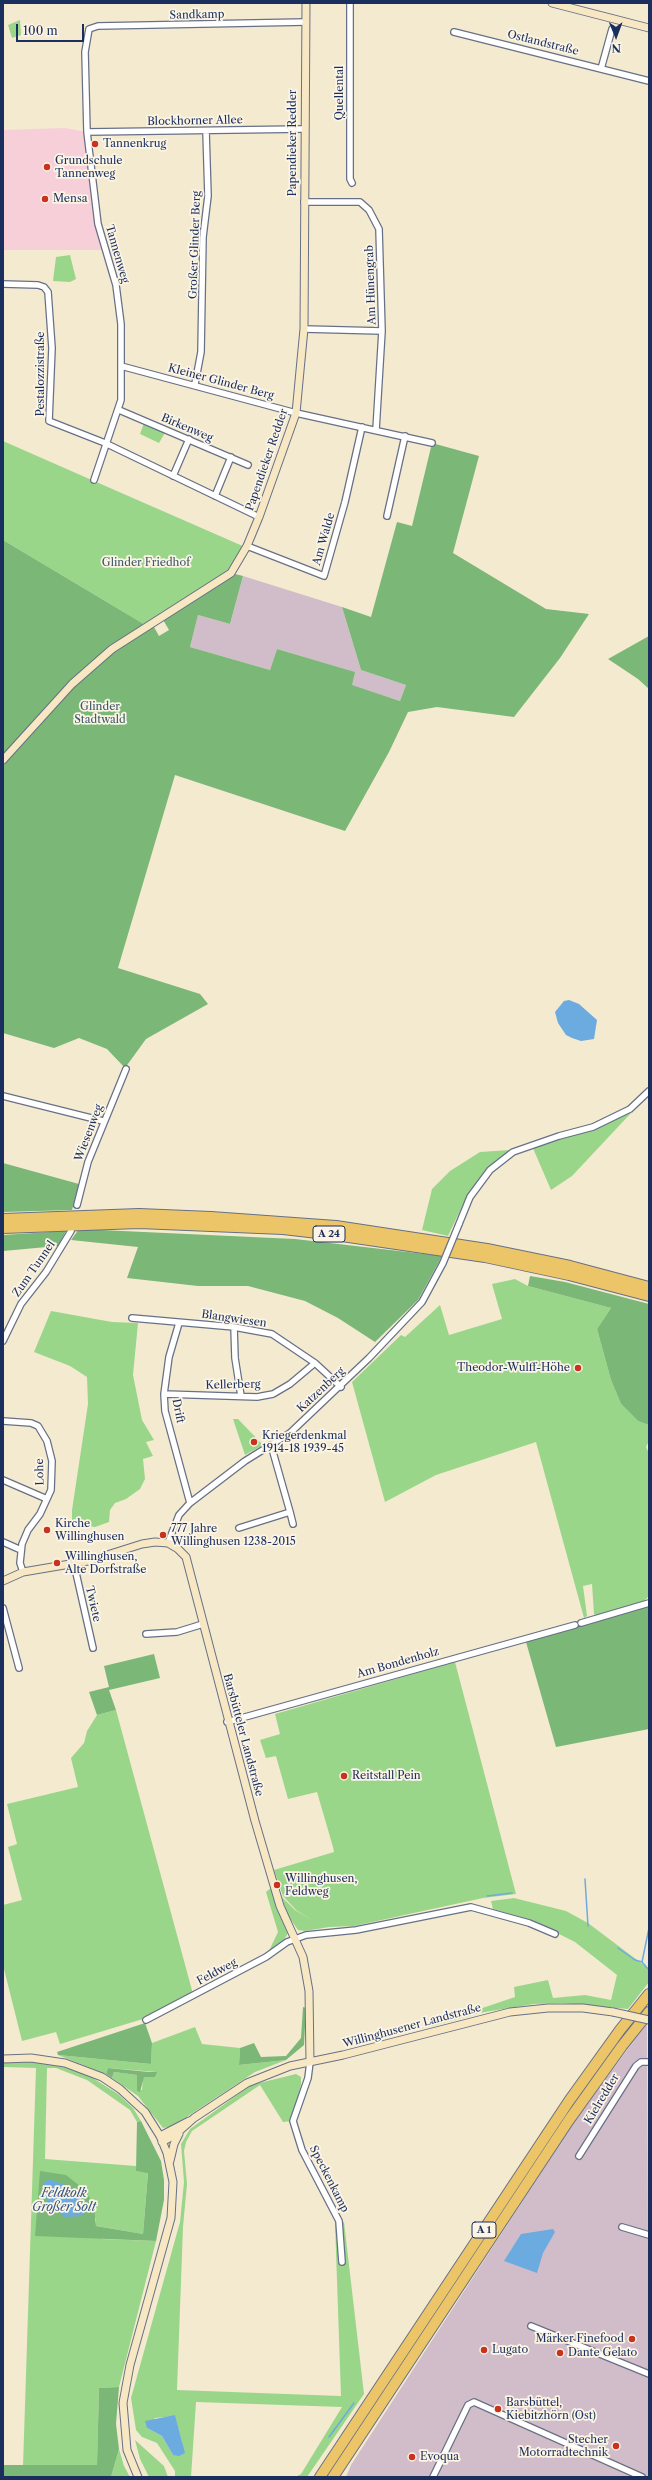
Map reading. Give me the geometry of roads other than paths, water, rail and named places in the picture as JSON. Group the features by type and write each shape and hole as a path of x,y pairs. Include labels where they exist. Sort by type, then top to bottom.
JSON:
{"highway":[{"name":"A 24","path":"3,1219 139,1214 211,1216 336,1226 487,1248 570,1266 649,1287"},
{"name":"A 24","path":"3,1228 139,1223 225,1226 328,1234 485,1257 569,1274 649,1296"},
{"name":"A 1","path":"320,2477 569,2101 620,2030 649,1994"},
{"name":"A 1","path":"333,2477 570,2120 649,2012"},
{"path":"339,2477 342,2463"}],"street":[{"name":"Papendieker Redder","path":"3,760 72,684 112,649 231,573 247,546 259,517 296,413 304,329 304,129 306,3"},
{"name":"Quellental","path":"350,3 350,179 352,182"},
{"path":"552,3 572,5 649,28"},
{"name":"Sandkamp","path":"89,29 98,26 306,22"},
{"name":"Tannenweg","path":"89,29 85,52 87,132 98,224 120,306 121,366 119,410 105,443 94,480"},
{"path":"601,69 612,29"},
{"name":"Ostlandstraße","path":"454,32 649,81"},
{"name":"Blockhorner Allee","path":"87,132 304,129"},
{"name":"Großer Glinder Berg","path":"195,384 202,352 203,237 208,196 206,131"},
{"name":"Am Hünengrab","path":"304,202 360,202 369,210 379,229 382,331 376,430"},
{"name":"Pestalozzistraße","path":"3,284 38,285 44,287 48,292 52,348 49,421 105,443"},
{"path":"304,329 382,331"},
{"name":"Kleiner Glinder Berg","path":"121,366 195,384 296,413 432,442"},
{"name":"Birkenweg","path":"119,410 248,465"},
{"name":"Am Walde","path":"247,546 324,576 345,502 362,427"},
{"path":"387,516 405,436"},
{"path":"174,476 189,439"},
{"path":"105,443 259,517"},
{"path":"215,496 230,457"},
{"name":"Wiesenweg","path":"77,1205 88,1162 103,1121 126,1069"},
{"name":"Katzenberg","path":"168,1543 180,1515 190,1503 245,1461 290,1433 341,1386 422,1302 443,1263 470,1197 490,1170 513,1152 559,1136 593,1127 630,1109 649,1091"},
{"path":"3,1096 103,1121"},
{"name":"Zum Tunnel","path":"3,1341 21,1304 46,1272 71,1231"},
{"name":"Blangwiesen","path":"132,1318 234,1327 272,1334 315,1363 341,1386"},
{"name":"Drift","path":"179,1322 169,1357 164,1394 167,1419 190,1503"},
{"path":"234,1327 235,1358 241,1396"},
{"name":"Kellerberg","path":"164,1394 241,1396 273,1394 290,1384 315,1363"},
{"name":"Lohe","path":"3,1421 30,1423 38,1426 42,1431 52,1461 52,1480 47,1499 40,1514 28,1530 21,1550 20,1562 23,1572"},
{"path":"271,1445 294,1524"},
{"path":"3,1480 47,1499"},
{"path":"239,1528 290,1512"},
{"path":"3,1542 21,1550"},
{"path":"3,1581 23,1572 74,1564 104,1557 142,1544 155,1542 168,1543"},
{"name":"Barsbütteler Landstraße","path":"168,1543 178,1549 186,1557 227,1722 274,1886 284,1915 296,1938 303,1957 309,1991 310,2062"},
{"name":"Twiete","path":"74,1564 93,1648"},
{"name":"Am Bondenholz","path":"227,1722 649,1603"},
{"path":"3,1608 19,1668"},
{"path":"146,1634 177,1632 203,1624"},
{"path":"296,1938 306,1935 356,1930 471,1907 529,1923 555,1934"},
{"name":"Feldweg","path":"146,2020 266,1957 296,1938"},
{"name":"Willinghusener Landstraße","path":"161,2139 167,2131 194,2118 247,2083 277,2070 510,2012 548,2008 583,2008 613,2012 649,2020"},
{"path":"3,2059 48,2060 84,2069 120,2089 138,2105 150,2120 161,2139 170,2164 173,2193 171,2218 130,2365 122,2403 127,2450 138,2477"},
{"name":"Speckenkamp","path":"310,2062 308,2078 293,2121 302,2150 339,2220 342,2262"},
{"name":"Kielredder","path":"579,2156 636,2066 641,2062 649,2062"},
{"name":"Willinghusener Landstraße","path":"161,2139 182,2131 194,2118"},
{"path":"150,2120 161,2129 167,2131"},
{"path":"170,2164 174,2144 182,2131"},
{"path":"622,2227 649,2234"},
{"path":"531,2326 649,2374"},
{"path":"433,2477 468,2405 478,2403 642,2477"}],"water":[{"path":"569,1000 579,1004 597,1020 594,1039 581,1041 572,1038 566,1035 558,1023 555,1012 564,1001"},
{"name":"Feldkolk Großer Solt","path":"48,2179 65,2185 79,2198 84,2211 82,2216 65,2217 49,2204 44,2193 43,2184"},
{"path":"553,2229 555,2232 543,2253 537,2273 504,2261 521,2234"},
{"path":"175,2415 185,2453 179,2456 173,2455 162,2436 147,2428 145,2421"}],"waterway":[{"path":"585,1879 588,1926"},
{"path":"487,1896 512,1893"},
{"path":"649,1928 642,1962 649,1970"},
{"path":"618,1948 635,1960 642,1962"},
{"path":"329,2437 354,2403"}],"place":[{"name":"Tannenkrug","path":"95,144"},
{"name":"Grundschule Tannenweg","path":"47,167"},
{"name":"Mensa","path":"45,199"},
{"name":"Theodor-Wulff-Höhe","path":"578,1368"},
{"name":"Kriegerdenkmal 1914-18 1939-45","path":"254,1442"},
{"name":"Kirche Willinghusen","path":"47,1530"},
{"name":"777 Jahre Willinghusen 1238-2015","path":"163,1535"},
{"name":"Willinghusen, Alte Dorfstraße","path":"57,1563"},
{"name":"Reitstall Pein","path":"344,1776"},
{"name":"Willinghusen, Feldweg","path":"277,1885"},
{"name":"Märker Finefood","path":"632,2339"},
{"name":"Lugato","path":"484,2350"},
{"name":"Dante Gelato","path":"560,2353"},
{"name":"Barsbüttel, Kiebitzhörn (Ost)","path":"498,2409"},
{"name":"Stecher Motorradtechnik","path":"616,2446"},
{"name":"Evoqua","path":"412,2457"}],"park label":[{"name":"Glinder Friedhof","path":"146,563"},
{"name":"Glinder Stadtwald","path":"100,713"}]}
